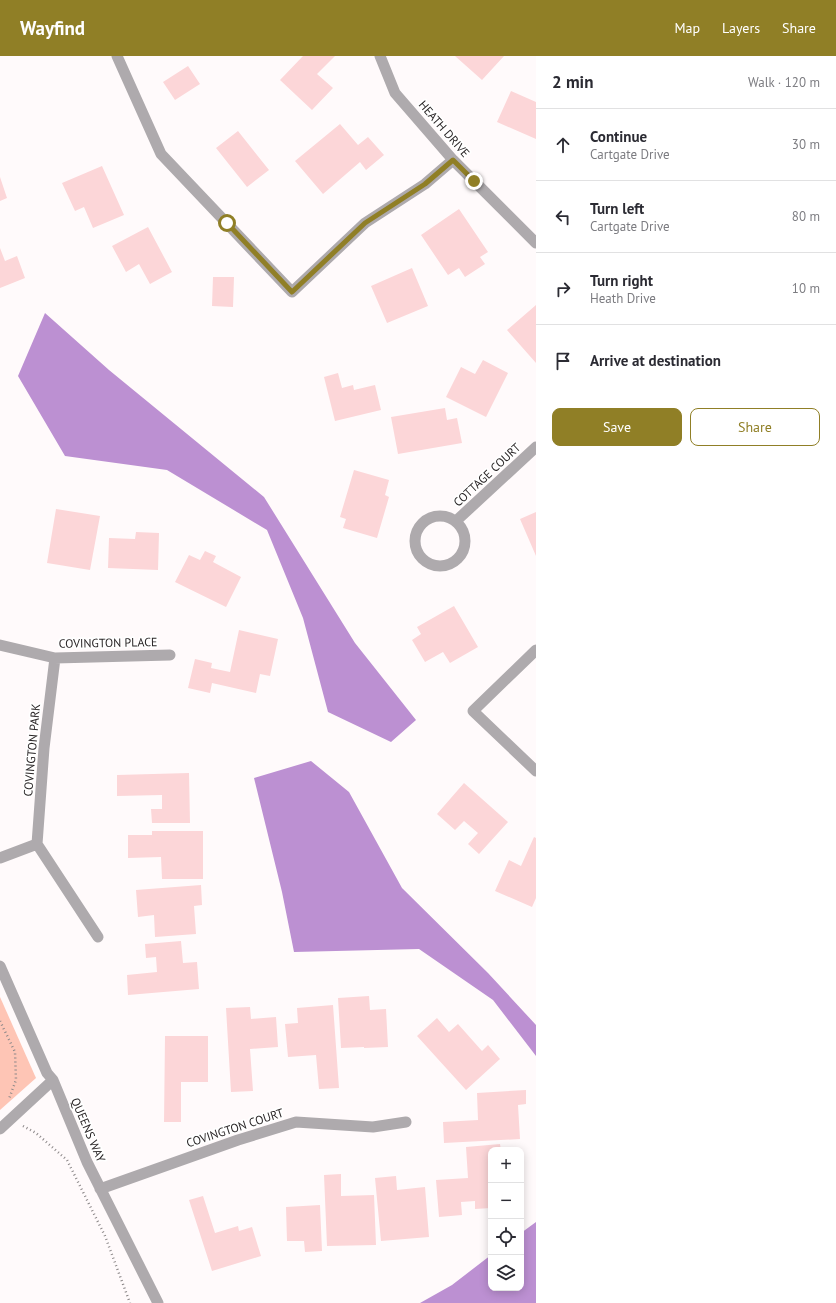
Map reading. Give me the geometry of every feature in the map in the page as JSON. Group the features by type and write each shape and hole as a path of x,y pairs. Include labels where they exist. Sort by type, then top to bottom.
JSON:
{"street":[{"path":"117,56 161,154 292,292 365,223 425,184 453,160"},
{"name":"HEATH DRIVE","path":"380,56 396,93 453,160 536,243"},
{"name":"COTTAGE COURT","path":"456,521 536,447"},
{"name":"COTTAGE COURT","path":"437,515 448,516 456,521 463,529 466,539 460,558 452,564 442,566 432,566 423,561 417,553 414,543 415,533 420,524 428,518 437,515"},
{"name":"COVINGTON PLACE","path":"0,645 54,658 170,655"},
{"path":"536,650 473,711 536,771"},
{"name":"COVINGTON PARK","path":"37,844 44,748 54,658"},
{"path":"0,858 37,844 98,937"},
{"name":"QUEENS WAY","path":"0,966 47,1073 53,1080 87,1162 158,1303"},
{"path":"0,1129 53,1080"},
{"name":"COVINGTON COURT","path":"100,1189 238,1140 296,1122 373,1127 406,1122"}],"path":[{"path":"0,1021 15,1052 16,1080 8,1102 10,1120 36,1133 67,1160 106,1236 130,1303"}],"shaded area":[{"path":"45,313 109,370 264,497 355,643 416,720 391,742 328,712 303,618 267,530 167,470 65,456 18,376"},
{"path":"311,761 349,792 402,888 488,973 536,1025 536,1056 493,1000 419,949 294,952 282,892 254,778"},
{"path":"0,997 36,1078 0,1110"},
{"path":"536,1222 536,1303 420,1303 452,1285 488,1257 488,1291 524,1291 524,1231"}],"building":[{"path":"303,56 335,56 317,74 333,88 312,110 280,80"},
{"path":"455,56 504,56 482,80"},
{"path":"188,66 200,84 175,100 163,82"},
{"path":"511,91 536,102 536,139 497,122"},
{"path":"340,124 358,145 368,137 384,155 366,170 360,162 323,194 295,161"},
{"path":"238,131 269,170 247,187 216,148"},
{"path":"102,166 124,215 93,228 84,207 75,211 62,183"},
{"path":"0,177 7,198 0,201"},
{"path":"459,209 488,252 480,257 485,264 465,277 459,268 448,275 421,235"},
{"path":"148,227 172,272 150,284 139,264 126,272 112,246"},
{"path":"0,248 5,261 17,256 25,278 0,288"},
{"path":"412,268 428,306 387,323 371,286"},
{"path":"213,277 234,277 233,307 212,306"},
{"path":"536,305 536,363 507,330"},
{"path":"483,360 508,373 486,417 446,397 461,367 475,374"},
{"path":"338,373 342,388 353,385 354,390 375,385 381,410 335,421 324,377"},
{"path":"445,408 447,420 457,418 462,443 398,454 391,417"},
{"path":"354,470 389,480 385,495 389,497 377,538 343,528 346,519 340,517"},
{"path":"56,509 100,516 90,570 47,563"},
{"path":"536,512 536,556 520,519"},
{"path":"136,532 159,533 158,570 108,568 109,538 135,539"},
{"path":"205,551 216,556 213,562 241,577 226,607 175,582 189,555 200,560"},
{"path":"454,606 478,647 450,663 443,652 425,662 412,640 421,634 417,627"},
{"path":"239,630 278,639 270,676 260,674 256,693 212,683 210,693 188,688 195,659 212,663 211,668 230,672"},
{"path":"189,773 190,823 152,823 151,809 162,809 162,795 117,796 117,775"},
{"path":"464,783 508,822 479,854 468,844 478,833 464,821 455,830 437,814"},
{"path":"152,831 203,831 203,879 162,879 161,857 128,858 128,835 152,835"},
{"path":"534,837 536,838 536,898 532,907 495,891 509,860 521,866"},
{"path":"201,885 202,905 194,906 196,934 155,937 154,915 138,917 136,890"},
{"path":"181,941 183,963 197,962 199,989 128,995 127,975 157,972 156,957 146,958 145,944"},
{"path":"369,996 370,1010 386,1009 388,1047 341,1048 338,998"},
{"path":"333,1005 339,1088 319,1089 316,1055 288,1057 285,1024 298,1023 297,1008"},
{"path":"250,1007 251,1019 276,1017 278,1047 250,1049 253,1091 231,1092 226,1008"},
{"path":"437,1018 449,1032 458,1024 482,1051 488,1045 500,1059 466,1090 417,1036"},
{"path":"165,1036 208,1036 208,1082 181,1082 181,1122 164,1122"},
{"path":"526,1090 526,1104 518,1105 520,1139 444,1143 443,1122 478,1120 477,1093"},
{"path":"500,1144 500,1147 488,1147 488,1208 475,1209 475,1201 461,1202 462,1215 439,1217 436,1180 468,1178 466,1147"},
{"path":"341,1174 341,1196 374,1195 376,1245 327,1246 324,1175"},
{"path":"396,1176 397,1190 425,1187 429,1237 381,1241 375,1178"},
{"path":"203,1196 215,1233 238,1226 239,1231 252,1227 261,1256 212,1271 189,1200"},
{"path":"320,1205 322,1251 305,1252 304,1241 287,1241 286,1207"}],"route":[{"path":"227,223 292,292 365,223 425,184 453,160 474,181"}]}
